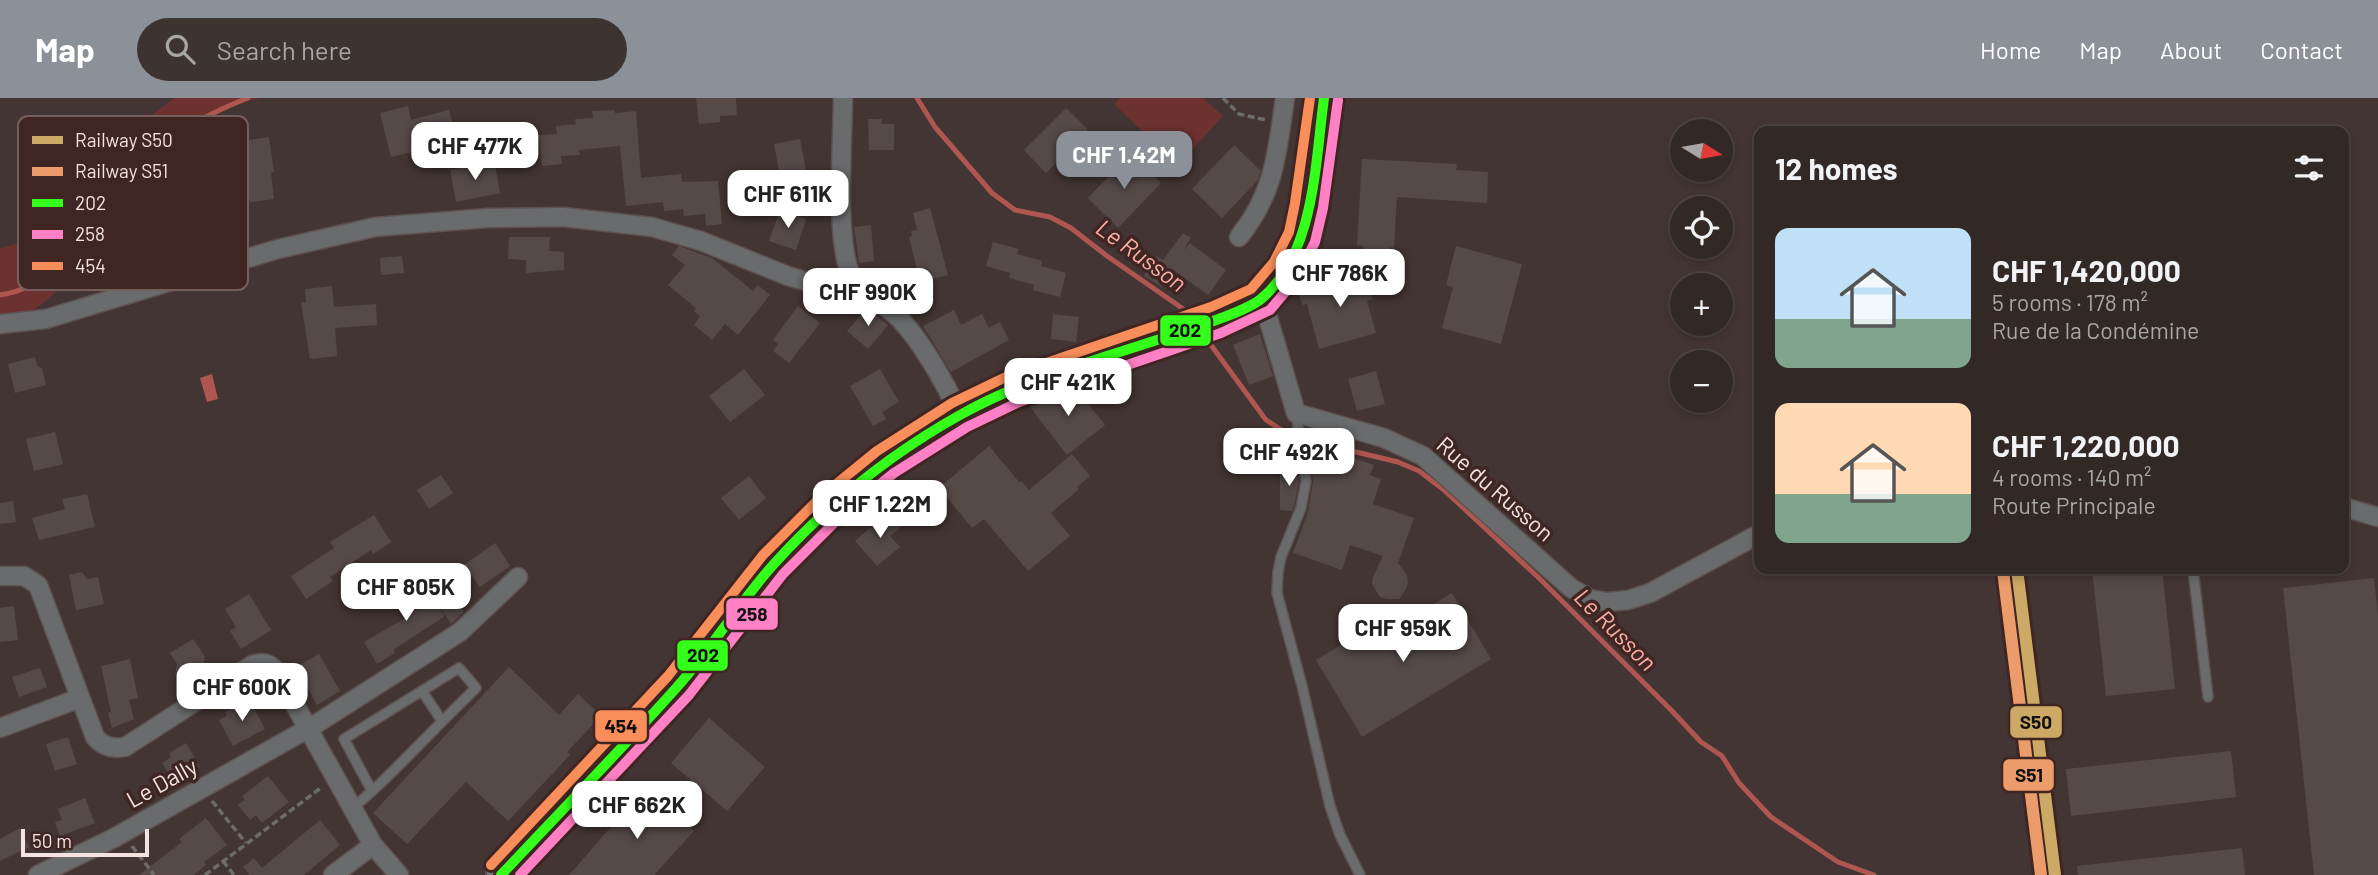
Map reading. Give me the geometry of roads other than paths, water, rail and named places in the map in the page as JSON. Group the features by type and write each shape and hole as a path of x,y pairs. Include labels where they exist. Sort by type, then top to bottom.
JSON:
{"main road":[{"path":"501,875 679,685 773,565 824,513 886,461 960,415 1014,388 1216,320 1260,300 1286,270 1302,237 1324,98"}],"street":[{"path":"843,98 842,239 846,264 853,278 900,319 913,335 945,382 960,415"},
{"path":"1239,237 1254,218 1272,178 1285,98"},
{"path":"248,258 375,227 488,218 563,217 652,227 701,240 808,282 834,284 853,278"},
{"path":"0,324 46,319 141,290"},
{"path":"1260,300 1266,311 1296,413"},
{"name":"Rue du Russon","path":"1296,413 1384,438 1423,456 1571,588 1590,599 1607,602 1628,600 1650,593 1754,537"},
{"path":"2349,509 2378,517"},
{"path":"0,576 24,576 38,585 99,742 110,747 125,747 252,665 266,663 276,670 373,845 399,875"},
{"name":"Le Dally","path":"38,875 123,833 307,728 460,632 518,577"},
{"path":"0,728 80,698"},
{"path":"333,875 373,845"}],"lane":[{"path":"1296,413 1307,481 1301,508 1281,557 1277,593 1330,806 1340,835 1360,875"},
{"path":"2194,574 2208,697"},
{"path":"352,808 372,791 476,688 459,668 344,739 372,791"},
{"path":"422,691 442,721"}],"waterway":[{"name":"Le Russon","path":"208,116 248,98"},
{"name":"Le Russon","path":"917,98 935,127 992,193 1015,210 1050,217 1071,228 1189,313"},
{"name":"Le Russon","path":"0,295 19,290"},
{"name":"Le Russon","path":"1208,341 1266,420 1294,438"},
{"name":"Le Russon","path":"1310,441 1398,462 1419,471 1444,490 1540,579 1701,742 1722,756 1739,783 1771,817 1838,862 1874,875"}],"rail line":[{"name":"S51","path":"2003,574 2041,875"},
{"name":"S50","path":"2018,574 2055,875"}]}
